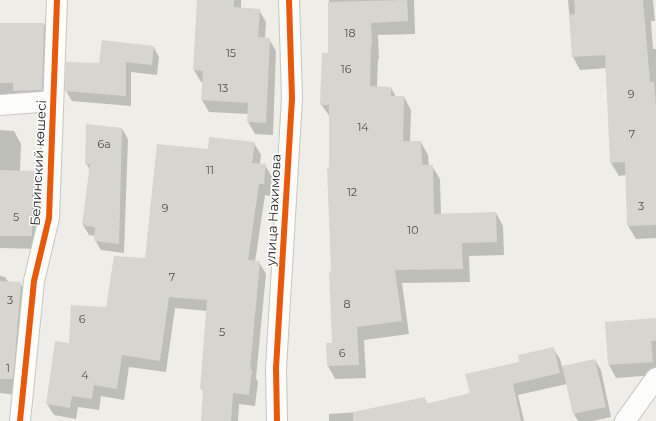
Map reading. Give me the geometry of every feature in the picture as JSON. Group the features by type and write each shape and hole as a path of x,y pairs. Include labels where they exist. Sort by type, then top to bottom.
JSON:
{"street":[{"name":"Белинский көшесi","path":"20,421 34,282 49,218 57,0"},
{"name":"улица Нахимова","path":"277,421 276,368 292,98 289,0"},
{"path":"0,105 53,101"},
{"path":"625,421 656,378"}],"building":[{"path":"197,0 234,0 234,7 260,9 258,37 270,38 266,123 247,122 248,103 201,100 203,71 193,70"},
{"path":"407,0 408,21 371,23 372,46 370,86 391,87 391,96 404,96 403,141 421,141 422,165 433,165 434,214 496,212 497,242 462,243 463,269 395,270 402,321 357,327 359,365 327,366 326,343 332,343 327,168 329,167 329,105 320,105 322,53 328,53 328,2"},
{"path":"574,0 643,0 650,82 654,82 656,107 656,225 627,226 625,162 610,163 605,55 572,57 569,15 575,14"},
{"path":"0,23 44,23 42,90 13,91 13,83 0,83"},
{"path":"102,40 154,46 152,65 126,62 126,96 65,91 66,62 99,63"},
{"path":"86,124 122,128 119,244 94,241 95,227 82,225 90,164 85,164"},
{"path":"209,137 255,142 252,163 266,164 264,184 259,184 248,260 260,261 249,395 233,393 231,421 201,421 203,389 200,389 207,300 169,297 160,361 122,355 117,389 94,385 92,399 72,396 70,408 46,404 55,341 69,343 71,305 106,307 114,256 145,258 157,144 208,149"},
{"path":"0,170 39,171 38,193 32,193 32,236 0,236"},
{"path":"0,281 21,282 13,379 0,379"},
{"path":"656,318 656,341 651,341 653,362 608,365 605,322"},
{"path":"554,347 560,373 513,384 521,421 353,421 353,412 425,397 426,404 470,393 465,374 519,362 518,355"},
{"path":"595,359 606,407 573,414 562,366"}],"cycle path":[{"path":"20,421 34,281 49,218 57,0"},
{"path":"277,421 276,368 292,98 289,0"}]}
